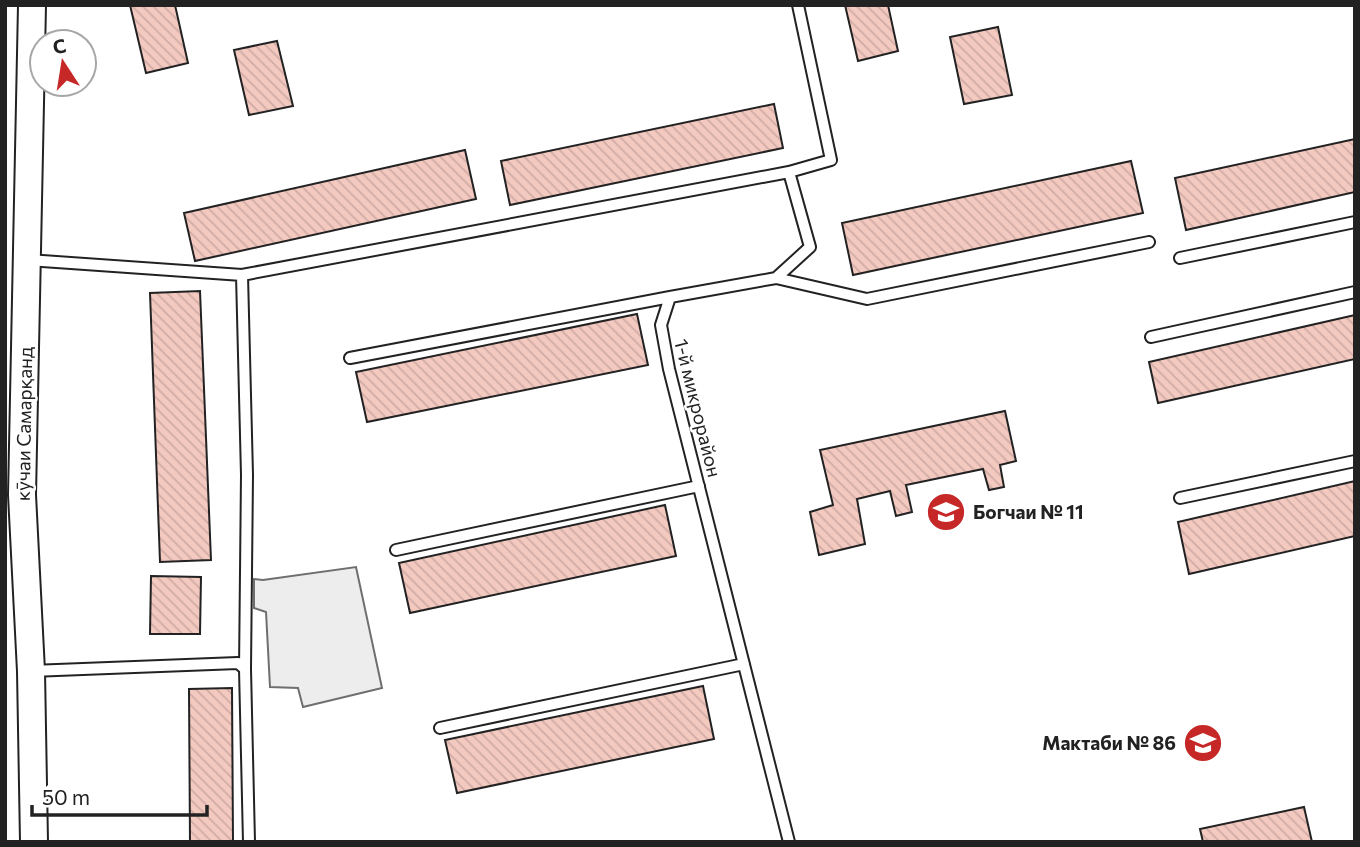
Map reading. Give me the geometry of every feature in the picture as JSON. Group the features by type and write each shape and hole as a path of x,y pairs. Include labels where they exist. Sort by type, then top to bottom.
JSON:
{"street":[{"name":"кӯчаи Самарқанд","path":"32,5 22,495 34,842"}],"lane":[{"path":"27,260 242,275 789,173 831,160 797,5"},
{"path":"776,278 810,247 789,173"},
{"path":"1180,258 1355,222"},
{"path":"351,358 776,278 867,299 1149,242"},
{"path":"242,275 247,475 245,669 249,842"},
{"path":"1151,337 1355,292"},
{"name":"1-й микрорайон","path":"670,296 661,326 669,369 789,842"},
{"path":"1180,498 1355,461"},
{"path":"396,550 699,486"},
{"path":"30,671 238,663 245,669"},
{"path":"440,728 744,664"}],"shaded area":[{"path":"356,567 382,688 303,707 298,688 270,687 266,612 254,608 254,579"}],"building":[{"path":"130,5 175,5 188,63 146,73"},
{"path":"845,5 888,5 898,51 858,61"},
{"path":"998,27 1012,95 964,104 950,37"},
{"path":"277,41 293,106 249,115 234,50"},
{"path":"774,104 783,148 510,205 501,161"},
{"path":"1355,139 1355,192 1186,230 1175,178"},
{"path":"465,150 476,199 195,261 184,213"},
{"path":"1131,161 1143,213 853,275 842,223"},
{"path":"200,291 211,560 160,562 150,293"},
{"path":"637,314 648,365 367,422 356,372"},
{"path":"1355,315 1355,359 1158,403 1149,362"},
{"path":"1005,411 1016,461 1000,465 1004,487 989,490 983,469 906,485 912,512 896,516 890,491 857,499 865,544 819,555 810,512 833,505 820,450"},
{"path":"1355,481 1355,536 1189,574 1178,522"},
{"path":"665,505 676,556 410,613 399,563"},
{"path":"151,576 201,577 200,634 150,634"},
{"path":"703,686 714,739 457,793 445,740"},
{"path":"232,688 233,842 190,842 189,689"},
{"path":"1304,807 1312,842 1203,842 1200,829"}],"place":[{"name":"Богчаи № 11","path":"946,512"},
{"name":"Мактаби № 86","path":"1203,743"}]}
